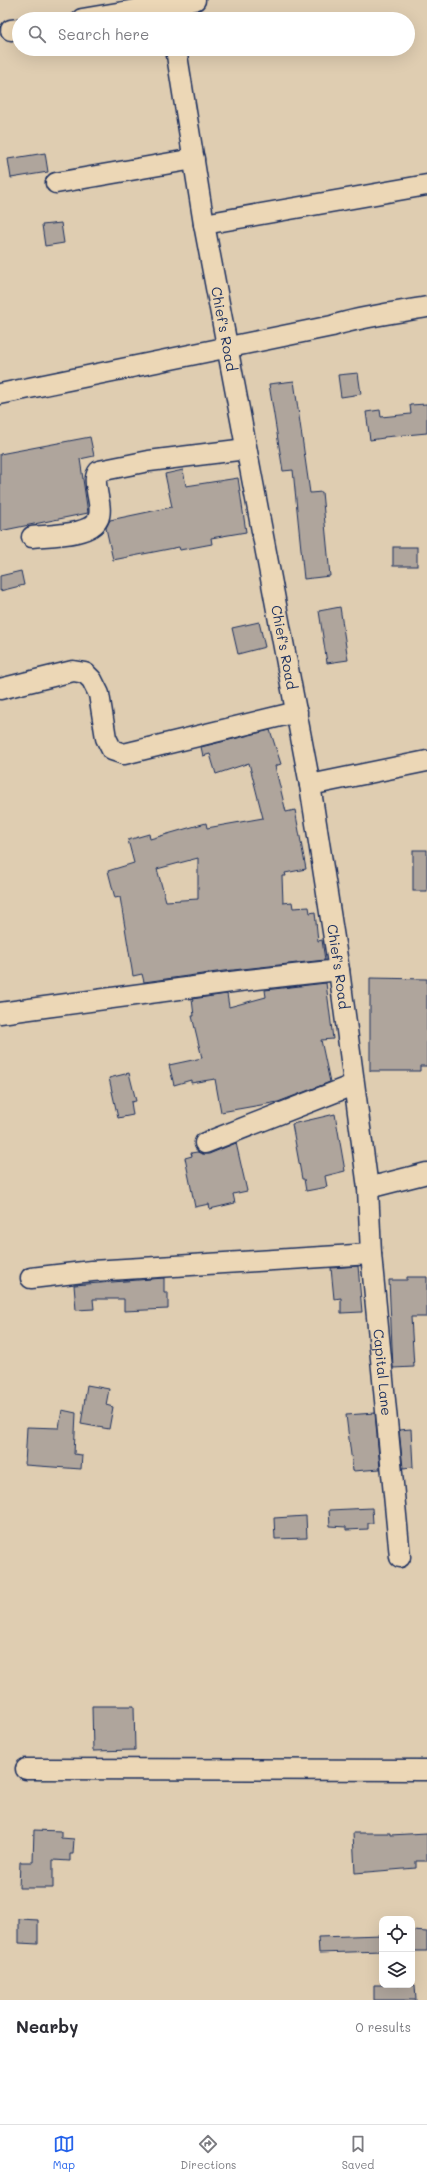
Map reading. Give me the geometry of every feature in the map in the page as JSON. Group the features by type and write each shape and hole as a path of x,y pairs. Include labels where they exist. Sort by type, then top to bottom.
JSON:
{"street":[{"path":"138,12 170,8 195,0"},
{"name":"Chief's Road","path":"177,56 204,224 310,785 339,970 368,1188"},
{"path":"56,183 194,159"},
{"path":"204,224 427,185"},
{"path":"0,394 332,326 354,319 378,317 427,307"},
{"path":"32,537 83,531 94,525 99,518 100,508 95,477 99,471 149,461 246,449"},
{"path":"0,690 73,671 85,673 92,680 99,694 106,738 112,750 124,754 297,712"},
{"path":"310,785 427,761"},
{"path":"0,1013 240,981 339,970"},
{"path":"206,1143 353,1084"},
{"path":"368,1188 427,1173"},
{"name":"Capital Lane","path":"368,1188 371,1254 400,1556"},
{"path":"31,1278 92,1271 371,1254"},
{"path":"26,1769 427,1770"}],"building":[{"path":"45,153 48,172 11,178 8,159"},
{"path":"61,223 64,243 45,246 42,225"},
{"path":"358,373 361,394 341,397 338,375"},
{"path":"294,381 310,493 322,492 330,576 304,579 293,470 283,471 269,384"},
{"path":"427,404 427,433 384,437 370,440 366,412 380,410 381,417 411,414 410,405"},
{"path":"90,437 94,456 80,459 88,513 0,531 0,454"},
{"path":"183,470 186,486 238,478 246,532 211,538 212,544 180,550 179,547 113,560 106,528 110,520 172,507 165,474"},
{"path":"393,547 417,547 417,566 393,566"},
{"path":"21,571 24,585 0,591 0,576"},
{"path":"340,607 348,660 327,663 319,611"},
{"path":"259,622 265,647 238,654 232,628"},
{"path":"270,730 281,764 275,766 286,812 295,810 306,869 285,873 286,876 282,876 283,903 292,902 293,908 309,907 310,913 315,912 318,941 322,940 325,960 224,971 144,982 142,974 133,976 120,897 115,898 108,871 134,863 128,840 149,834 150,839 206,823 207,828 263,818 249,763 216,774 210,754 203,756 201,747","holes":["198,858 198,899 166,901 157,869"]},
{"path":"413,850 427,850 427,891 413,891"},
{"path":"370,978 427,979 427,1066 420,1066 420,1071 370,1071"},
{"path":"326,983 333,1039 321,1040 330,1082 278,1102 221,1112 215,1079 191,1083 191,1080 174,1085 169,1065 202,1058 192,1016 194,1016 192,999 227,994 229,1007 266,997 265,990"},
{"path":"129,1073 136,1101 131,1102 133,1115 118,1118 109,1078"},
{"path":"335,1114 345,1171 325,1176 327,1187 306,1191 304,1179 302,1179 292,1124"},
{"path":"236,1143 247,1191 233,1194 235,1203 210,1209 209,1204 195,1207 185,1158 192,1156 191,1153 197,1152 209,1154"},
{"path":"358,1266 362,1312 341,1313 341,1298 334,1299 331,1268"},
{"path":"407,1277 427,1277 427,1317 411,1317 414,1367 393,1368 389,1280 407,1280"},
{"path":"164,1278 164,1293 168,1293 168,1309 124,1311 124,1299 93,1299 94,1309 76,1310 74,1285"},
{"path":"87,1385 109,1389 106,1405 113,1407 109,1429 81,1424"},
{"path":"62,1410 76,1413 74,1454 82,1455 81,1469 25,1465 27,1427 59,1428"},
{"path":"375,1413 380,1469 353,1471 346,1415"},
{"path":"411,1429 413,1467 403,1468 399,1430"},
{"path":"372,1508 373,1523 368,1523 368,1529 346,1530 346,1527 330,1526 329,1510"},
{"path":"306,1516 307,1538 275,1539 274,1518"},
{"path":"92,1706 134,1706 135,1750 93,1751"},
{"path":"34,1830 61,1831 61,1838 74,1839 73,1854 70,1854 70,1861 53,1860 53,1888 19,1888 20,1862 33,1862"},
{"path":"353,1833 390,1833 390,1835 427,1833 427,1861 416,1861 416,1868 355,1873"},
{"path":"19,1919 38,1920 38,1944 19,1943"},
{"path":"415,1931 427,1932 427,1951 415,1951"},
{"path":"379,1935 379,1951 319,1953 318,1937"},
{"path":"374,1985 379,1985 379,1988 415,1988 415,1985 416,2000 374,2000"}]}
